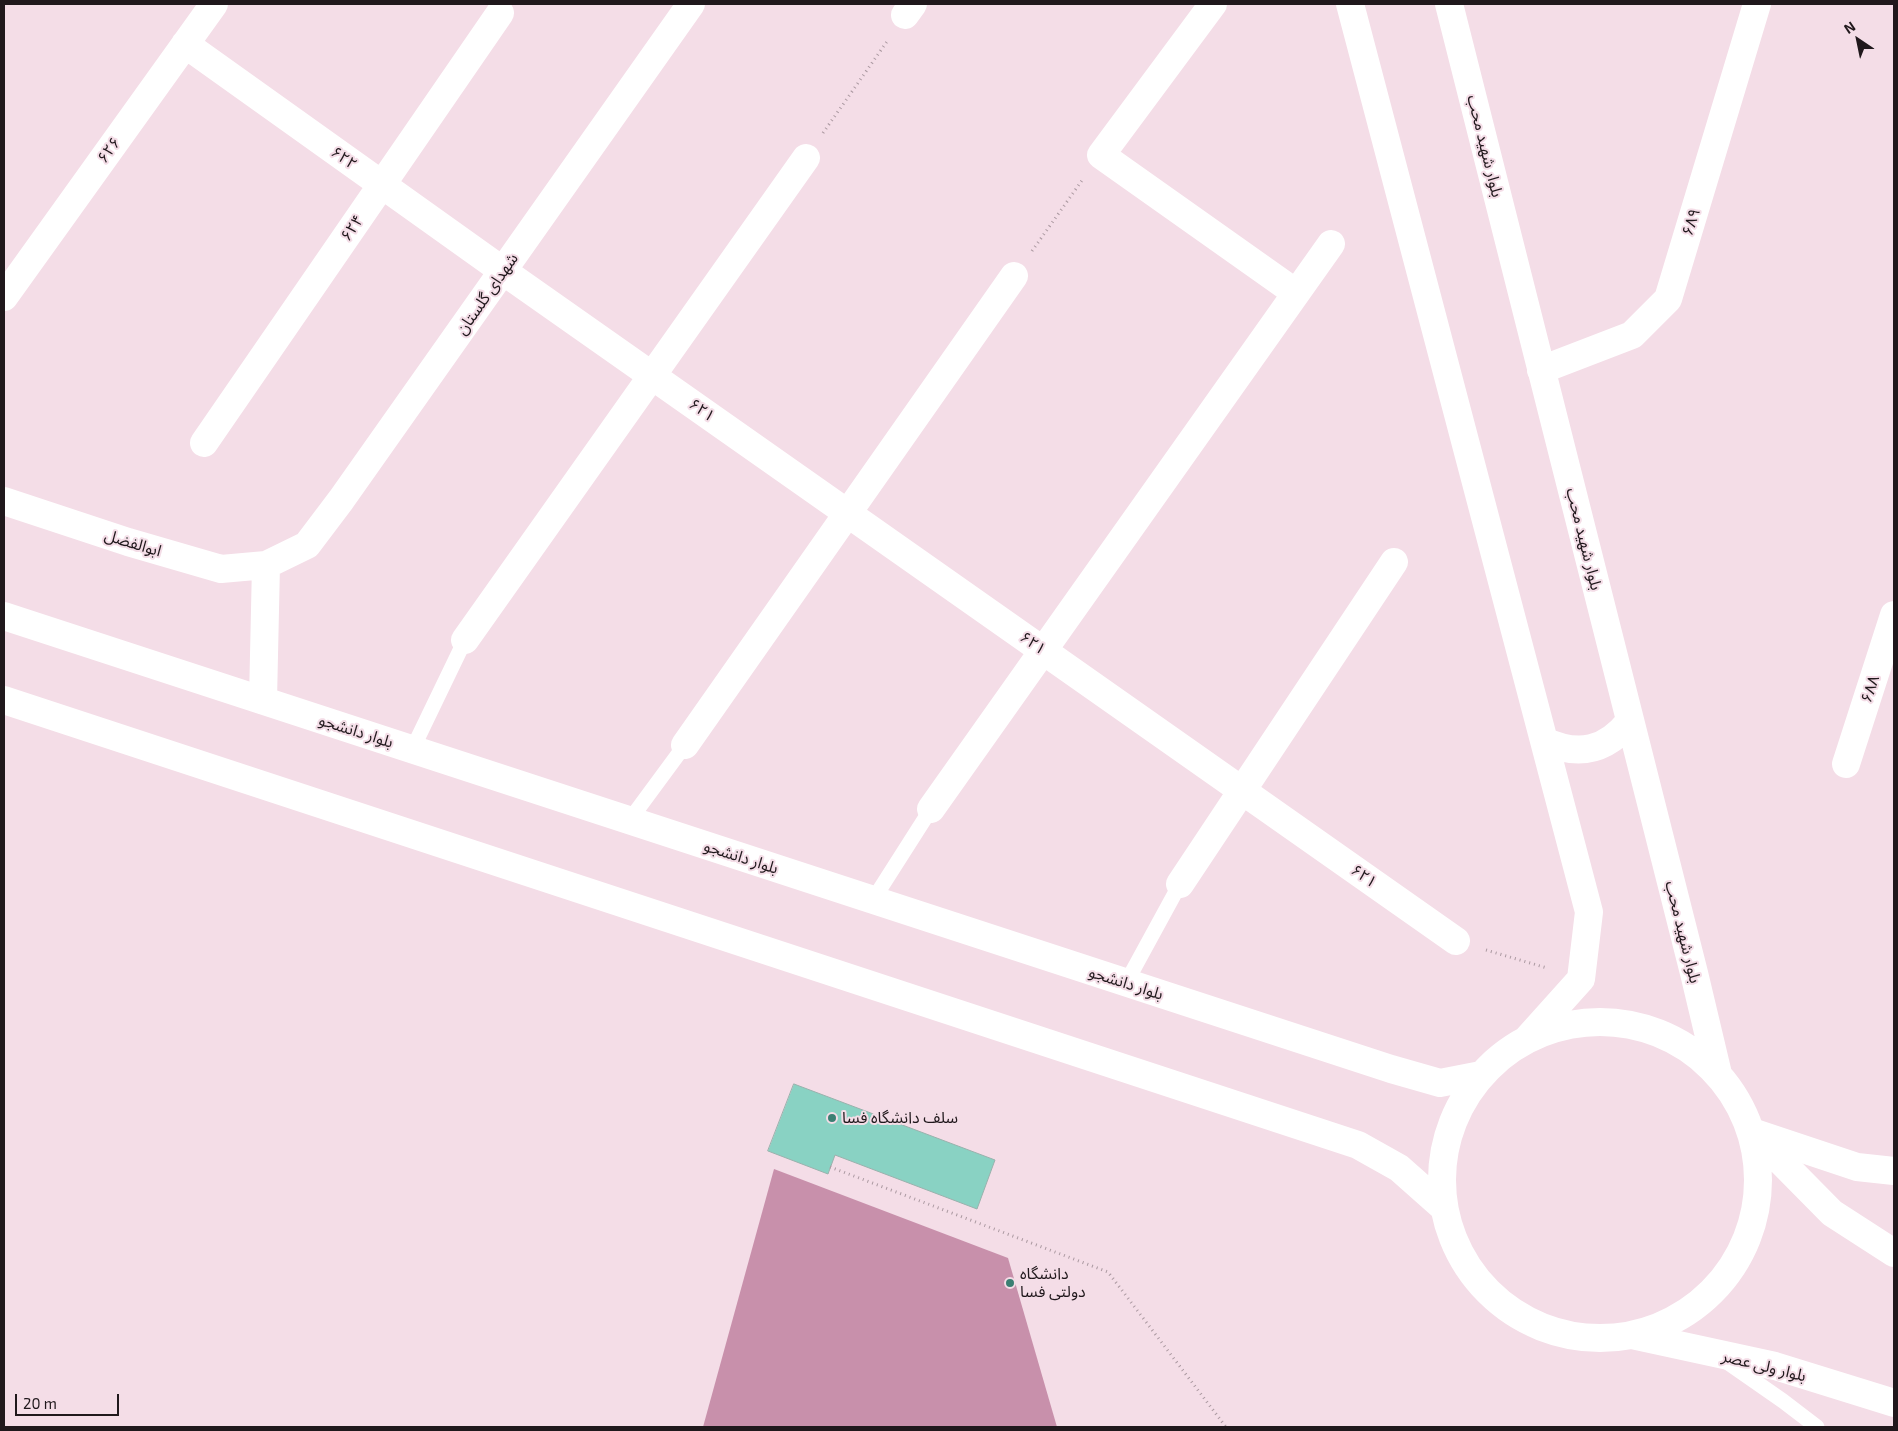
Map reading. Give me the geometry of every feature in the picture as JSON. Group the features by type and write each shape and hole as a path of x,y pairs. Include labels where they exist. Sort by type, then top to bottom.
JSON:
{"street":[{"name":"۶۲۶","path":"5,293 214,4"},
{"name":"شهدای گلستان","path":"266,565 308,545 342,500 692,4"},
{"path":"1213,4 1101,155 1296,293"},
{"path":"1350,4 1589,912 1581,979 1528,1038"},
{"name":"بلوار شهید محب","path":"1449,4 1718,1074"},
{"name":"۶۸۹","path":"1541,370 1632,335 1668,299 1757,4"},
{"name":"۶۲۴","path":"204,442 500,13"},
{"name":"۶۲۲","path":"185,44 503,271"},
{"path":"465,640 806,158"},
{"path":"931,809 1331,244"},
{"name":"۶۲۱","path":"503,271 1456,940"},
{"path":"685,745 1014,276"},
{"name":"ابوالفضل","path":"4,501 128,542 221,569 266,565"},
{"path":"1180,884 1394,562"},
{"path":"263,700 266,565"},
{"name":"۶۸۸","path":"1846,764 1894,615"},
{"name":"بلوار دانشجو","path":"4,616 1126,983 1440,1083 1481,1075"},
{"path":"4,700 1358,1145 1399,1168 1443,1207"},
{"path":"1544,741 1560,748 1576,750 1593,749 1607,743 1620,734 1630,721"},
{"path":"1617,1022 1662,1033 1701,1057 1732,1091 1752,1132 1759,1184 1749,1236 1722,1282 1681,1316 1632,1335 1581,1338 1532,1324 1490,1296 1459,1255 1443,1207 1441,1172 1446,1137 1460,1104 1481,1075 1503,1054 1528,1038 1572,1023 1617,1022"},
{"path":"1752,1132 1857,1167 1894,1171"},
{"path":"1752,1132 1832,1213 1894,1253"},
{"name":"بلوار ولی عصر","path":"1632,1335 1775,1366 1894,1403"}],"lane":[{"path":"412,750 465,640"},
{"path":"629,820 685,745"},
{"path":"873,900 931,809"},
{"path":"1126,983 1180,884"},
{"path":"1713,1353 1817,1427"}],"path":[{"path":"806,158 909,9"},
{"path":"1014,276 1101,155"},
{"path":"1456,940 1581,979"},
{"path":"830,1167 1108,1272 1226,1427"}],"shaded area":[{"path":"774,1169 1008,1258 1057,1427 703,1427"}],"building":[{"name":"سلف دانشگاه فسا","path":"794,1084 995,1160 977,1209 835,1155 828,1174 768,1151"}],"place":[{"name":"سلف دانشگاه فسا","path":"832,1118"},
{"name":"دانشگاه دولتی فسا","path":"1010,1283"}]}
